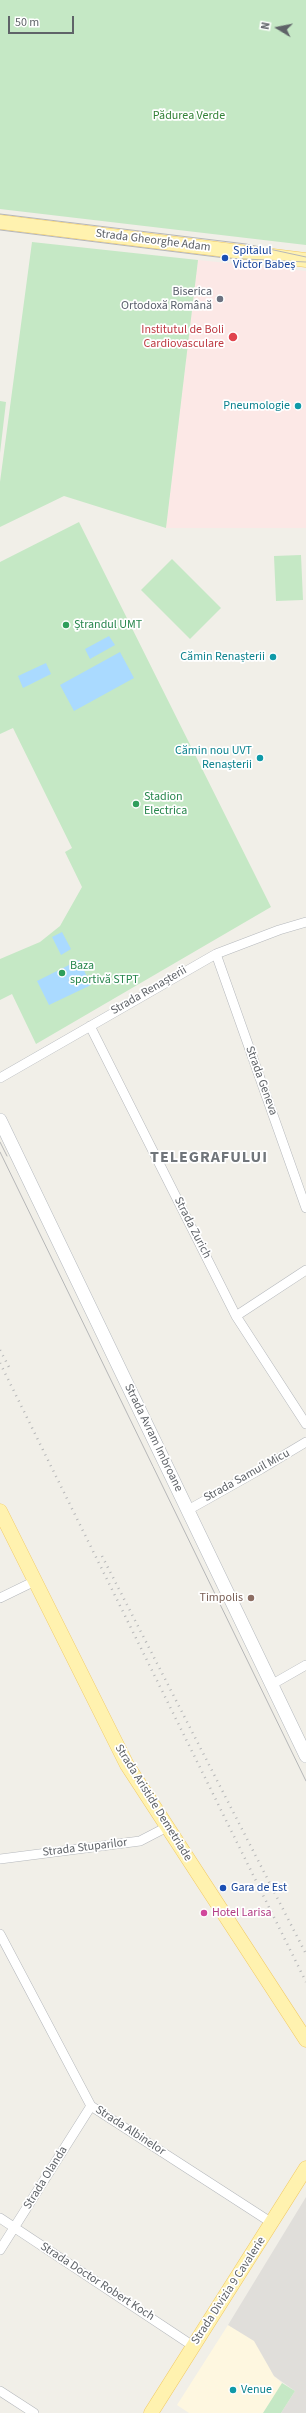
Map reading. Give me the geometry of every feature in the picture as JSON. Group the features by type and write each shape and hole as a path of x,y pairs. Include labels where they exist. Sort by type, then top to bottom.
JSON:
{"main road":[{"name":"Strada Gheorghe Adam","path":"0,222 306,260"},
{"name":"Strada Aristide Demetriade","path":"0,1510 127,1765 306,2040"},
{"name":"Strada Divizia 9 Cavalerie","path":"151,2413 306,2168"}],"street":[{"name":"Strada Renașterii","path":"0,1078 216,954 279,930 306,922"},
{"name":"Strada Geneva","path":"216,954 306,1208"},
{"name":"Strada Zurich","path":"90,1026 236,1316 306,1424"},
{"name":"Strada Avram Imbroane","path":"0,1120 306,1756"},
{"path":"236,1316 306,1270"},
{"name":"Strada Samuil Micu","path":"188,1510 306,1442"},
{"path":"0,1598 35,1581"},
{"path":"271,1684 306,1665"},
{"name":"Strada Stuparilor","path":"0,1859 140,1841 152,1837 167,1827"},
{"name":"Strada Albinelor","path":"0,1934 91,2106 272,2223"},
{"name":"Strada Olanda","path":"0,2250 91,2106"},
{"name":"Strada Doctor Robert Koch","path":"0,2218 193,2346"},
{"path":"0,2391 34,2413"}],"shaded area":[{"name":"Institutul de Boli Cardiovasculare","path":"198,260 306,271 306,528 166,528"},
{"path":"306,2197 306,2413 281,2413 295,2391 274,2376 254,2341 228,2325"},
{"path":"228,2325 255,2341 274,2376 282,2383 281,2413 189,2413 177,2405"}],"green space":[{"name":"Pădurea Verde","path":"0,0 306,0 306,245 0,209"},
{"path":"32,242 198,260 166,528 64,496 0,527 0,482"},
{"path":"0,401 6,402 0,453"},
{"path":"79,522 271,907 36,1044 12,994 0,1000 0,959 40,942 60,926 82,887 65,852 72,848 13,728 0,734 0,562"},
{"path":"301,555 303,600 276,601 274,556"},
{"path":"172,559 221,608 190,639 141,590"},
{"path":"282,2383 295,2391 281,2413 263,2413"}],"water":[{"path":"109,636 115,645 90,659 85,649"},
{"path":"120,652 134,678 74,711 60,685"},
{"path":"46,663 51,674 23,688 18,676"},
{"path":"62,932 71,949 61,955 52,937"},
{"path":"79,960 91,985 49,1005 37,981"}],"tram line":[{"path":"0,214 246,244 306,257"},
{"path":"0,230 225,258 306,262"},
{"path":"0,1142 7,1156"},
{"path":"0,1152 306,1781"}],"railway":[{"path":"0,1350 10,1369"},
{"path":"0,1363 306,1982"},
{"path":"102,1556 306,1954"}],"place":[{"name":"Spitalul Victor Babeș","path":"225,258"},
{"name":"Biserica Ortodoxă Română","path":"220,299"},
{"name":"Institutul de Boli Cardiovasculare","path":"233,337"},
{"name":"Pneumologie","path":"298,406"},
{"name":"Ștrandul UMT","path":"66,625"},
{"name":"Cămin Renașterii","path":"273,657"},
{"name":"Cămin nou UVT Renașterii","path":"260,758"},
{"name":"Stadion Electrica","path":"136,804"},
{"name":"Baza sportivă STPT","path":"62,973"},
{"name":"Timpolis","path":"251,1598"},
{"name":"Gara de Est","path":"223,1888"},
{"name":"Hotel Larisa","path":"204,1913"},
{"name":"Venue","path":"233,2390"}],"district":[{"name":"TELEGRAFULUI","path":"209,1158"}]}
